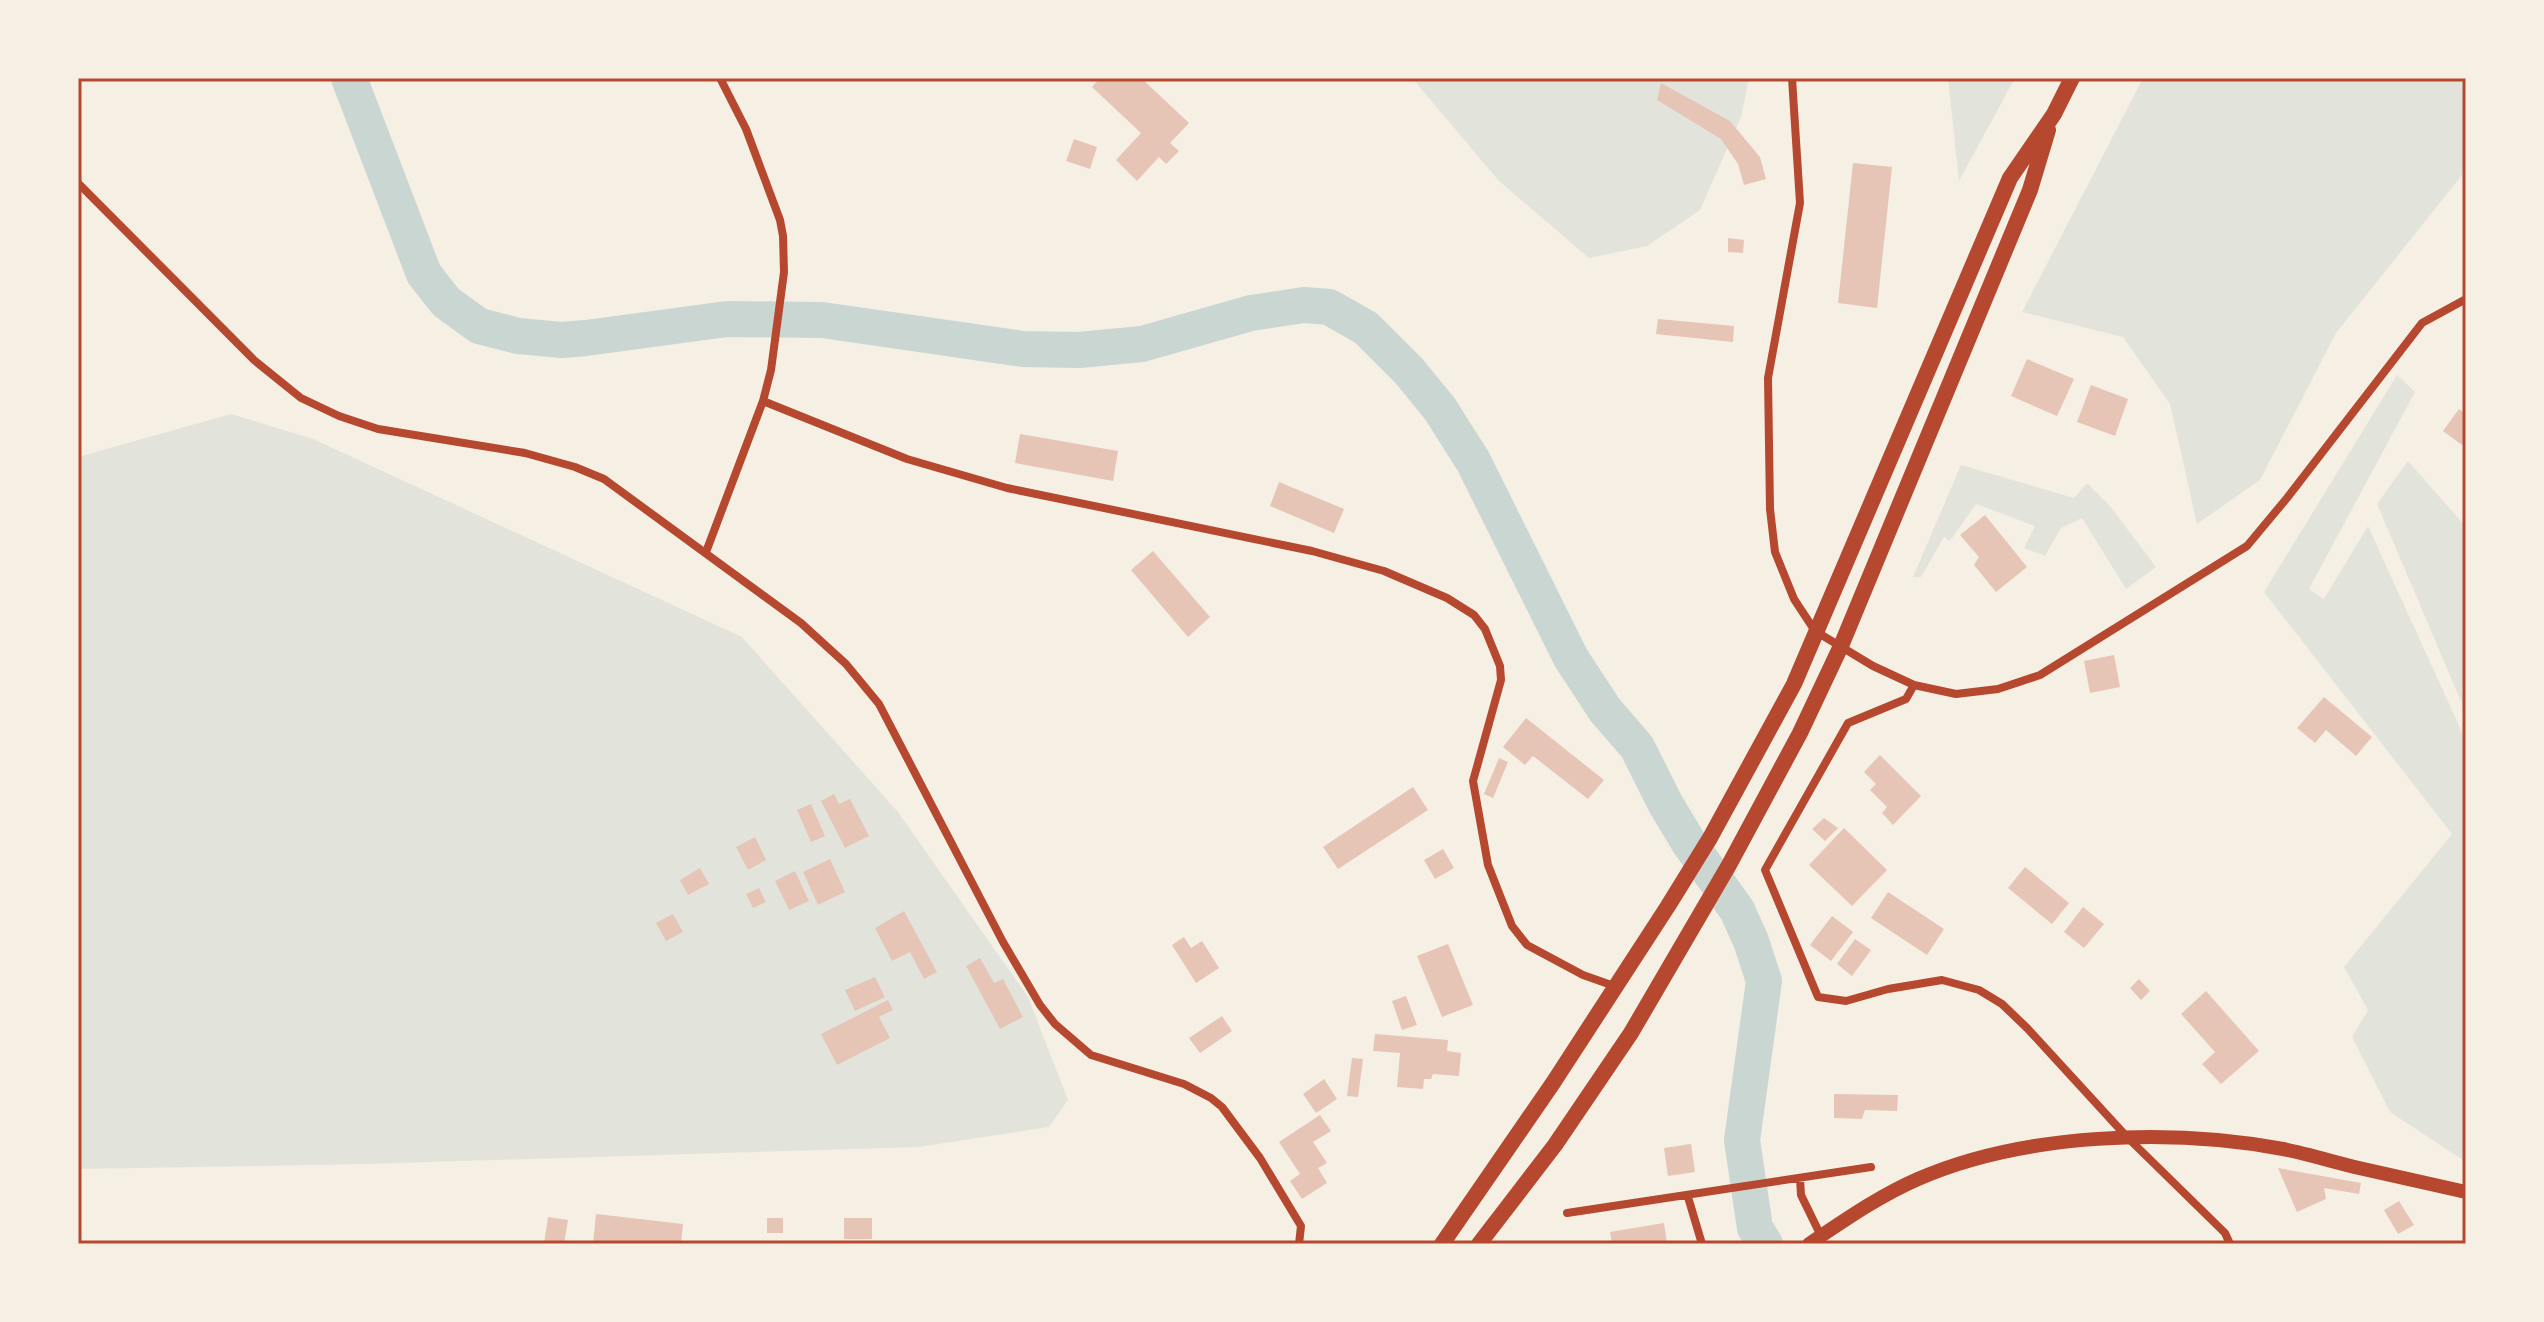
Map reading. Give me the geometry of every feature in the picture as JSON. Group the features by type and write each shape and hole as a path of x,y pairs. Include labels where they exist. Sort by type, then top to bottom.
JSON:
{"main road":[{"path":"1442,1244 1617,987 1668,906 1710,838 1794,684 2010,178 2054,114 2072,78"},
{"path":"1479,1244 1555,1145 1631,1033 1729,865 1800,733 1841,646 2030,190 2054,114"}],"street":[{"path":"706,552 763,401 774,355 784,251 780,220 746,129 720,78"},
{"path":"1792,78 1800,203 1768,378 1770,509 1775,552 1794,599 1815,631 1873,666 1914,685 1956,694 1998,689 2040,675 2247,546 2422,323 2466,299"},
{"path":"78,183 254,360 301,398 339,416 378,429 525,453 575,467 611,484 801,623 870,691 896,734 1024,980 1055,1024 1091,1055 1184,1084 1211,1098 1238,1126 1301,1226 1299,1244"},
{"path":"763,401 907,459 1007,488 1312,551 1384,571 1447,598 1474,615 1485,629 1500,666 1501,680 1473,781 1488,865 1512,926 1527,945 1583,975 1617,987"},
{"path":"1914,685 1906,699 1848,723 1765,870 1818,997 1846,1001 1888,989 1942,980 1979,990 2002,1004 2027,1028 2127,1137 2225,1233 2230,1244"},
{"path":"1800,1179 1801,1195 1815,1240 1859,1210 1921,1177 2047,1142 2127,1137 2200,1140 2282,1149 2466,1192"},
{"path":"1567,1213 1871,1167"},
{"path":"1688,1197 1702,1244"}],"shaded area":[{"path":"1412,78 1749,78 1741,117 1700,210 1647,246 1589,258 1498,180"},
{"path":"1948,78 2015,78 1959,181"},
{"path":"2143,78 2466,78 2466,170 2336,333 2260,480 2197,524 2170,404 2123,337 2022,312"},
{"path":"2397,375 2415,392 2309,589 2324,599 2368,526 2466,741 2466,1162 2390,1112 2352,1037 2368,1010 2344,967 2452,834 2264,592"},
{"path":"231,414 313,439 742,637 898,812 1028,997 1068,1100 1049,1127 919,1147 367,1164 78,1169 78,457"},
{"path":"2408,461 2466,527 2466,713 2377,504"},
{"path":"1961,465 2074,498 2087,483 2110,506 2156,567 2126,589 2082,518 2061,528 2045,556 2024,548 2035,526 1976,504 1950,541 1944,537 1921,577 1913,577"}],"building":[{"path":"1100,78 1141,78 1189,123 1170,143 1179,151 1166,164 1159,157 1137,181 1116,160 1141,133 1092,87"},
{"path":"1661,83 1730,121 1760,157 1766,179 1744,185 1738,164 1721,139 1657,100"},
{"path":"1074,139 1097,147 1090,169 1066,161"},
{"path":"1853,163 1892,167 1877,308 1838,303"},
{"path":"1728,238 1744,240 1743,253 1728,252"},
{"path":"1658,319 1734,326 1733,342 1656,334"},
{"path":"2027,359 2074,379 2057,416 2011,396"},
{"path":"2091,385 2128,399 2115,436 2077,422"},
{"path":"2459,409 2466,414 2466,440 2462,445 2443,431"},
{"path":"1020,434 1118,451 1113,481 1015,463"},
{"path":"1279,482 1344,509 1334,533 1270,506"},
{"path":"1985,515 2027,567 1996,592 1974,565 1979,557 1960,535"},
{"path":"1153,551 1210,617 1188,637 1131,570"},
{"path":"2114,655 2120,687 2090,693 2084,661"},
{"path":"2324,697 2372,737 2356,756 2326,730 2315,743 2297,728"},
{"path":"1526,718 1604,780 1588,799 1533,756 1525,765 1503,747"},
{"path":"1880,755 1921,796 1893,825 1882,813 1887,807 1870,790 1876,784 1864,772"},
{"path":"1499,758 1508,762 1493,798 1484,794"},
{"path":"1413,787 1428,810 1338,869 1323,847"},
{"path":"834,794 839,804 850,799 869,836 845,848 821,801"},
{"path":"811,804 825,836 811,842 797,810"},
{"path":"1824,818 1838,828 1825,841 1812,829"},
{"path":"1844,828 1887,870 1852,906 1809,865"},
{"path":"755,837 766,860 748,870 736,847"},
{"path":"1443,849 1454,868 1435,879 1424,860"},
{"path":"830,859 845,892 818,905 803,872"},
{"path":"2025,867 2069,903 2052,924 2008,888"},
{"path":"700,868 709,884 688,895 680,880"},
{"path":"795,871 809,901 789,910 775,881"},
{"path":"759,888 766,902 753,908 746,894"},
{"path":"1888,892 1944,929 1927,955 1871,918"},
{"path":"2083,907 2104,924 2084,948 2064,932"},
{"path":"904,911 937,972 924,979 910,952 892,961 875,928"},
{"path":"673,914 683,932 666,941 656,923"},
{"path":"1832,916 1853,932 1831,961 1810,945"},
{"path":"1184,937 1191,948 1202,941 1219,968 1196,983 1172,945"},
{"path":"1855,939 1871,950 1852,976 1837,964"},
{"path":"1448,944 1473,1005 1442,1017 1417,956"},
{"path":"980,958 994,983 1003,979 1023,1017 1000,1029 966,966"},
{"path":"875,977 885,997 855,1011 845,990"},
{"path":"2139,979 2150,991 2141,1000 2130,988"},
{"path":"2206,991 2259,1051 2221,1084 2202,1064 2215,1052 2181,1014"},
{"path":"1406,996 1417,1025 1402,1030 1392,1001"},
{"path":"888,1000 893,1010 879,1017 890,1038 837,1065 821,1034"},
{"path":"1222,1016 1232,1031 1200,1053 1189,1038"},
{"path":"1375,1034 1448,1040 1447,1051 1461,1053 1459,1076 1433,1074 1431,1079 1424,1079 1423,1089 1397,1087 1400,1053 1373,1051"},
{"path":"1352,1058 1363,1059 1358,1097 1347,1096"},
{"path":"1324,1079 1337,1099 1316,1113 1303,1094"},
{"path":"1834,1094 1898,1095 1897,1111 1865,1110 1862,1119 1834,1118"},
{"path":"1320,1115 1331,1131 1313,1142 1327,1163 1318,1168 1327,1183 1302,1199 1290,1181 1300,1174 1279,1142"},
{"path":"1691,1144 1695,1172 1668,1176 1664,1148"},
{"path":"2278,1168 2361,1183 2359,1194 2324,1188 2326,1199 2297,1212"},
{"path":"2399,1201 2414,1225 2398,1234 2384,1210"},
{"path":"596,1214 683,1224 681,1244 593,1244"},
{"path":"548,1217 568,1220 564,1244 544,1244"},
{"path":"767,1218 783,1218 783,1233 767,1233"},
{"path":"844,1218 872,1218 872,1239 844,1239"},
{"path":"1664,1223 1667,1244 1612,1244 1610,1232"}],"waterway":[{"path":"349,78 424,274 446,302 479,326 518,336 562,340 727,319 822,320 1023,349 1079,350 1142,344 1251,313 1304,305 1329,307 1366,328 1409,371 1440,409 1473,461 1571,658 1605,710 1637,747 1665,803 1689,843 1737,910 1751,941 1764,981 1742,1140 1755,1228 1765,1244"}]}
